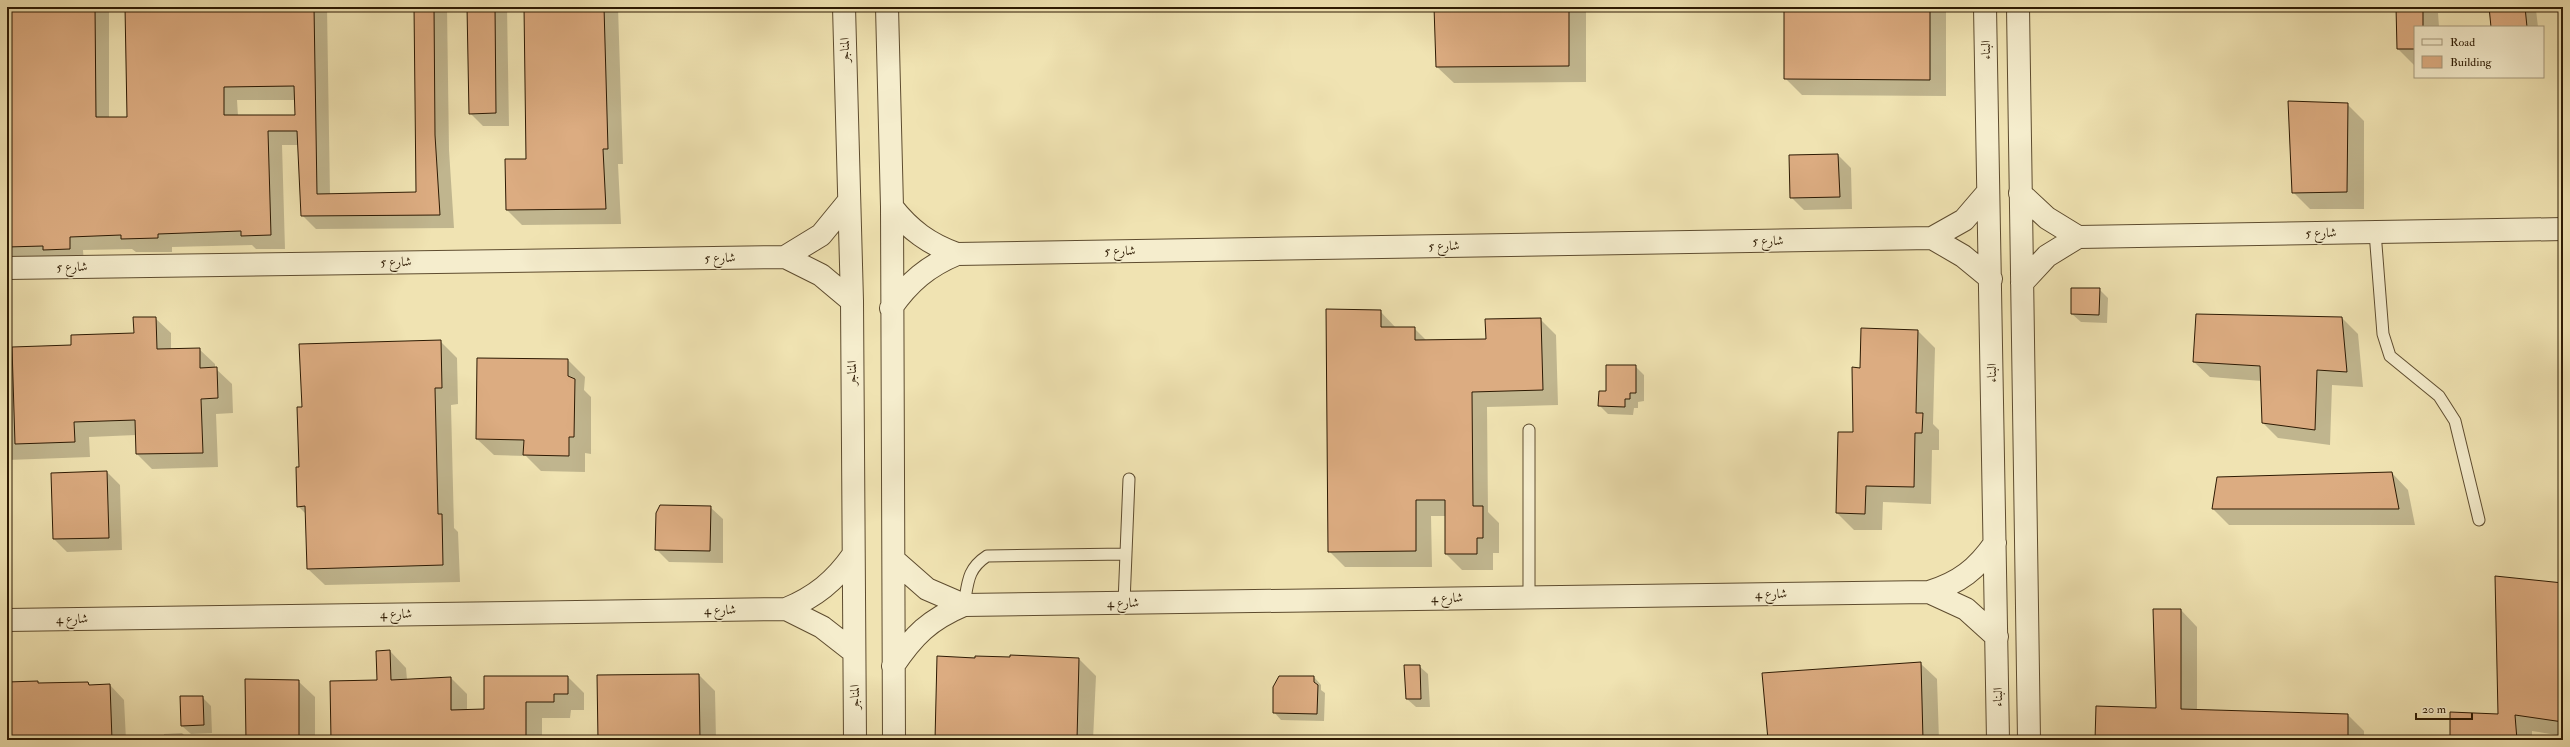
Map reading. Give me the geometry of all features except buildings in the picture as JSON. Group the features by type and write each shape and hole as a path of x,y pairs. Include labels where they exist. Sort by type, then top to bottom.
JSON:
{"street":[{"name":"المناجر","path":"844,7 848,202 852,301 853,555 856,740"},
{"path":"887,7 892,206 891,308 894,560 894,740"},
{"name":"البناء","path":"1985,7 1998,637 1998,740"},
{"path":"2018,7 2029,740"},
{"name":"شارع 5","path":"892,206 904,223 920,236 937,247 957,254 1932,238 1964,220 1988,192"},
{"path":"2020,193 2047,218 2078,237 2047,256 2022,283"},
{"path":"785,257 821,235 848,202"},
{"name":"شارع 5","path":"2078,237 2563,229"},
{"path":"1932,238 1963,256 1991,279"},
{"name":"شارع 5","path":"891,308 903,290 919,275 937,262 957,254"},
{"name":"شارع 5","path":"7,268 785,257 820,275 852,301"},
{"name":"شارع 4","path":"893,666 909,642 925,626 944,614 964,605 1929,592 1949,586 1968,575 1983,560 1995,543"},
{"name":"شارع 4","path":"7,620 786,609 806,601 824,588 840,573 853,555"},
{"name":"شارع 4","path":"894,560 927,589 964,605"},
{"name":"شارع 4","path":"1929,592 1966,610 1998,637"},
{"name":"شارع 4","path":"786,609 822,628 854,652"}],"lane":[{"path":"2375,232 2383,334 2390,356 2439,396 2456,421 2479,520"},
{"path":"1529,430 1529,597"},
{"path":"1124,603 1129,479"},
{"path":"964,605 969,575 976,563 987,556 1126,554"}]}
